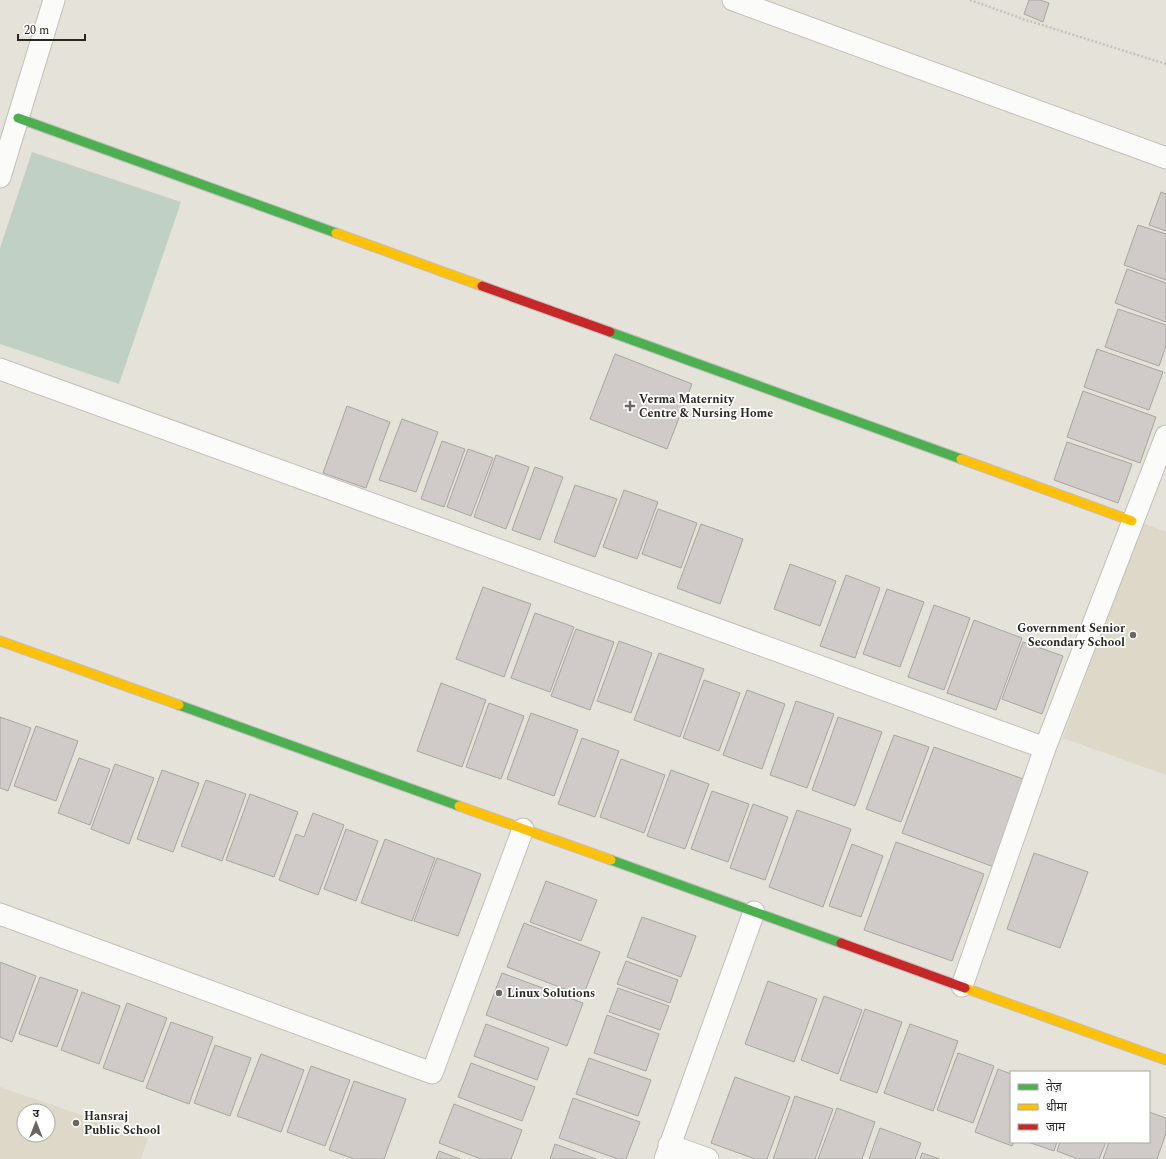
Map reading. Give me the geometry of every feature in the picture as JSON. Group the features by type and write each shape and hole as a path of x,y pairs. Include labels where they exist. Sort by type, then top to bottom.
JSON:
{"street":[{"path":"0,177 54,0"},
{"path":"733,0 1166,158"},
{"path":"18,118 1132,521"},
{"path":"0,369 1045,748"},
{"path":"962,986 1045,748 1166,436"},
{"path":"0,640 1166,1060"},
{"path":"0,914 432,1073 523,829"},
{"path":"708,1159 667,1152 754,912"}],"path":[{"path":"970,0 1023,19 1166,64"}],"shaded area":[{"name":"Government Senior Secondary School","path":"1142,523 1166,532 1166,775 1063,738"},
{"name":"Hansraj Public School","path":"0,1087 46,1103 16,1103 16,1143 56,1143 56,1106 148,1138 141,1159 0,1159"}],"green space":[{"path":"32,152 181,202 119,384 0,344 0,248"}],"building":[{"path":"1029,0 1040,0 1049,3 1043,22 1024,14"},
{"path":"1161,192 1166,194 1166,231 1149,225"},
{"path":"1138,225 1166,234 1166,280 1124,265"},
{"path":"1127,269 1166,283 1166,322 1115,303"},
{"path":"1118,309 1166,325 1166,346 1159,366 1105,347"},
{"path":"1097,349 1163,372 1149,410 1084,387"},
{"path":"615,354 692,384 667,449 590,419"},
{"path":"1083,391 1156,417 1140,463 1067,437"},
{"path":"347,406 390,422 366,488 323,473"},
{"path":"402,419 438,432 416,492 379,480"},
{"path":"442,441 465,449 444,507 421,499"},
{"path":"1067,442 1132,464 1118,503 1054,480"},
{"path":"468,449 493,458 471,516 447,507"},
{"path":"496,455 529,467 506,529 474,517"},
{"path":"535,467 563,477 540,540 512,530"},
{"path":"575,485 617,499 595,557 554,542"},
{"path":"624,490 658,502 637,559 603,547"},
{"path":"658,509 697,523 681,568 642,554"},
{"path":"701,524 743,539 720,604 677,588"},
{"path":"790,564 836,581 820,626 774,609"},
{"path":"846,575 880,588 855,658 820,646"},
{"path":"483,587 531,604 504,677 456,659"},
{"path":"887,589 924,602 900,667 863,654"},
{"path":"934,605 970,618 944,690 908,677"},
{"path":"535,613 574,627 550,692 511,678"},
{"path":"974,620 1022,638 996,710 947,693"},
{"path":"576,629 614,642 590,710 551,696"},
{"path":"619,641 652,653 631,713 597,701"},
{"path":"1023,642 1063,656 1042,714 1002,699"},
{"path":"659,653 704,669 680,737 634,720"},
{"path":"704,680 740,693 719,751 683,738"},
{"path":"441,683 486,700 462,767 417,751"},
{"path":"747,690 785,704 762,769 723,755"},
{"path":"796,701 834,714 807,788 770,775"},
{"path":"489,703 524,716 501,779 466,767"},
{"path":"531,713 578,730 554,796 507,779"},
{"path":"0,717 31,728 8,791 0,788"},
{"path":"838,717 882,732 855,806 812,790"},
{"path":"36,726 78,741 56,801 14,786"},
{"path":"894,735 929,747 901,822 866,809"},
{"path":"582,738 619,751 595,817 558,804"},
{"path":"934,747 1026,780 994,867 902,833"},
{"path":"79,758 110,769 90,825 58,813"},
{"path":"621,759 665,775 644,833 600,817"},
{"path":"115,764 154,778 129,844 91,829"},
{"path":"162,770 199,783 173,852 137,839"},
{"path":"671,770 709,784 685,849 647,836"},
{"path":"206,780 246,794 222,861 181,846"},
{"path":"712,791 749,804 728,862 691,849"},
{"path":"250,794 298,812 274,877 226,860"},
{"path":"753,804 788,817 765,880 730,868"},
{"path":"797,810 851,829 823,907 769,887"},
{"path":"313,813 344,825 318,895 279,880 296,834 304,837"},
{"path":"346,829 378,841 356,901 324,889"},
{"path":"385,839 435,858 412,921 361,903"},
{"path":"896,842 984,874 952,961 864,930"},
{"path":"852,844 883,856 861,917 829,906"},
{"path":"1034,853 1088,872 1060,948 1007,929"},
{"path":"437,858 481,874 458,936 414,921"},
{"path":"546,881 597,900 581,941 530,922"},
{"path":"642,917 696,936 681,977 627,957"},
{"path":"524,923 600,952 583,996 507,967"},
{"path":"626,961 678,980 670,1003 617,984"},
{"path":"0,962 36,976 12,1042 0,1037"},
{"path":"502,973 583,1003 567,1046 486,1015"},
{"path":"40,977 78,990 57,1047 19,1034"},
{"path":"768,981 817,999 794,1062 745,1044"},
{"path":"618,988 669,1006 660,1030 609,1012"},
{"path":"82,992 120,1006 99,1064 61,1050"},
{"path":"824,996 862,1010 838,1074 801,1060"},
{"path":"127,1003 167,1018 143,1082 103,1068"},
{"path":"865,1009 902,1022 877,1093 840,1080"},
{"path":"607,1015 659,1034 646,1071 594,1053"},
{"path":"171,1022 213,1037 189,1104 146,1088"},
{"path":"486,1024 549,1048 537,1080 474,1056"},
{"path":"910,1024 958,1041 933,1111 884,1093"},
{"path":"215,1045 251,1058 230,1116 194,1103"},
{"path":"958,1053 994,1066 973,1123 937,1110"},
{"path":"261,1054 304,1070 281,1132 237,1116"},
{"path":"589,1058 651,1080 638,1116 576,1094"},
{"path":"471,1063 535,1087 522,1121 458,1097"},
{"path":"311,1066 350,1080 325,1146 287,1132"},
{"path":"998,1069 1010,1074 1010,1143 1014,1143 1012,1146 975,1132"},
{"path":"735,1077 790,1097 767,1159 755,1159 711,1143"},
{"path":"354,1081 406,1099 384,1159 354,1159 329,1150"},
{"path":"795,1096 833,1109 815,1159 773,1159"},
{"path":"573,1098 640,1122 626,1159 618,1159 559,1138"},
{"path":"454,1104 522,1130 511,1159 481,1159 439,1143"},
{"path":"837,1108 875,1122 862,1159 818,1159"},
{"path":"1150,1112 1166,1118 1166,1133 1157,1159 1103,1159 1109,1143 1150,1143"},
{"path":"880,1128 921,1143 915,1159 869,1159"},
{"path":"1031,1143 1057,1143 1054,1151"},
{"path":"1060,1143 1106,1143 1099,1159 1078,1159 1057,1151"},
{"path":"555,1144 596,1159 550,1159"},
{"path":"439,1151 460,1159 436,1159"},
{"path":"922,1153 940,1159 920,1159"}],"traffic: fast":[{"path":"18,118 336,233"},
{"path":"610,332 961,459"},
{"path":"179,705 459,806"},
{"path":"611,860 841,943"}],"traffic: slow":[{"path":"336,233 482,286"},
{"path":"961,459 1132,521"},
{"path":"0,641 179,705"},
{"path":"459,806 611,860"},
{"path":"965,988 1166,1060"}],"traffic: jam":[{"path":"482,286 610,332"},
{"path":"841,943 965,988"}],"place":[{"name":"Verma Maternity Centre & Nursing Home","path":"630,406"},
{"name":"Government Senior Secondary School","path":"1133,635"},
{"name":"Linux Solutions","path":"499,993"},
{"name":"Hansraj Public School","path":"76,1123"}]}
